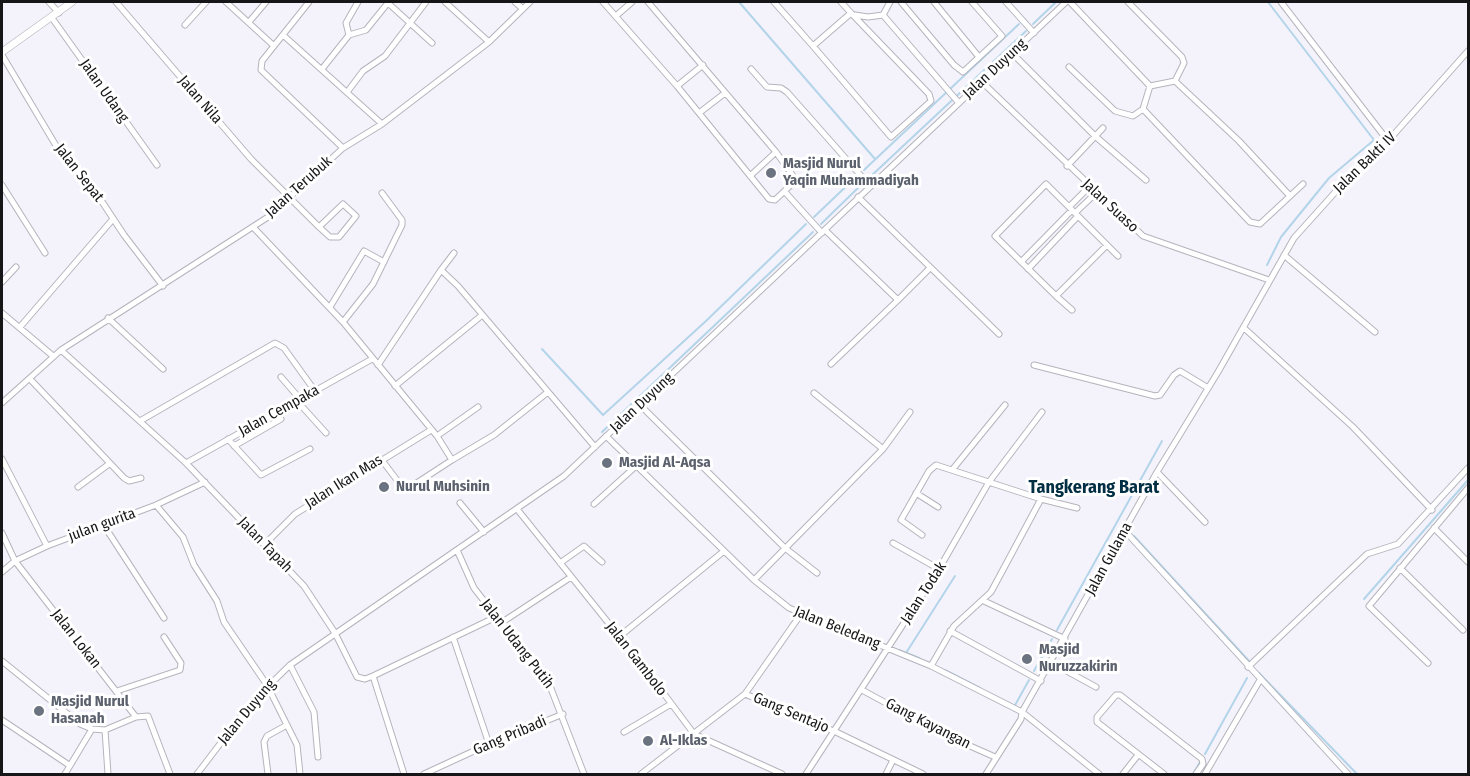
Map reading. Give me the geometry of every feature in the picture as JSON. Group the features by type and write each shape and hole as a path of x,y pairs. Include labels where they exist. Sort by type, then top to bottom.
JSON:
{"main road":[{"path":"2,54 72,2"}],"street":[{"name":"Jalan Udang","path":"49,2 55,15 156,165"},
{"name":"Jalan Nila","path":"116,2 251,159 319,226"},
{"path":"185,25 206,2"},
{"path":"226,2 273,45"},
{"path":"249,22 266,2"},
{"path":"309,2 273,45 262,61 261,70 343,148"},
{"path":"349,36 346,23 358,2"},
{"path":"348,91 363,71 381,60 426,2"},
{"path":"445,2 489,42"},
{"path":"515,2 523,9"},
{"name":"Jalan Terubuk","path":"2,401 61,350 267,217 343,148 382,124 489,42 530,2"},
{"path":"603,2 617,15 677,86 770,200 775,200 785,192 794,179 776,153 648,2"},
{"path":"617,15 632,2"},
{"path":"774,2 891,137 931,101 929,94 841,2"},
{"path":"846,2 851,12 859,17 883,15"},
{"path":"883,15 890,2"},
{"path":"901,2 954,65 963,72 1002,36 972,2"},
{"path":"934,2 979,57"},
{"path":"1006,2 1034,33"},
{"path":"1068,2 1150,86"},
{"name":"Jalan Duyung","path":"197,774 267,685 290,665 564,476 824,232 953,98 982,82 1068,2"},
{"path":"1128,2 1182,57 1184,63 1174,81 1150,86"},
{"path":"1281,2 1388,141"},
{"path":"322,69 349,36 366,30 388,3 432,43"},
{"path":"813,46 851,12"},
{"path":"883,15 953,98"},
{"path":"283,35 348,91 382,124"},
{"name":"Jalan Bakti IV","path":"1269,280 1294,238 1312,216 1388,141 1468,51"},
{"path":"1012,53 1095,136 1146,180"},
{"name":"Jalan Sepat","path":"2,54 61,154 91,185 113,219 163,286"},
{"path":"677,86 703,65"},
{"path":"1069,67 1115,111 1130,116 1143,109 1150,86"},
{"path":"751,69 767,87 787,92 870,186"},
{"path":"1174,81 1239,141 1290,196"},
{"name":"Jalan Suaso","path":"982,82 1067,166 1143,236 1269,280"},
{"path":"699,113 725,93"},
{"path":"1143,109 1250,222 1260,224 1303,184"},
{"path":"1067,166 1103,128"},
{"path":"750,176 776,153"},
{"path":"1072,310 995,236 1046,184 1118,256"},
{"path":"2,185 4,194 45,253"},
{"path":"1028,269 1074,212 1089,187"},
{"path":"785,192 824,232 898,300"},
{"path":"343,322 365,296 384,262 402,220 382,193"},
{"path":"1021,262 1096,193"},
{"path":"858,197 999,334"},
{"path":"343,204 356,216 335,238 319,226 343,204"},
{"path":"20,327 113,219"},
{"path":"253,227 343,322 437,436 452,460"},
{"path":"1056,296 1107,245"},
{"path":"330,307 364,251 384,262"},
{"path":"378,365 454,253"},
{"path":"1284,255 1375,332"},
{"path":"2,282 16,267"},
{"path":"831,364 930,268"},
{"path":"441,270 458,286 481,316 595,447"},
{"name":"Jalan Gulama","path":"987,771 1022,719 1022,712 1052,663 1157,472 1244,327 1269,280"},
{"path":"2,313 53,356"},
{"path":"395,386 481,316"},
{"path":"108,318 163,369"},
{"path":"1244,327 1353,427 1432,510"},
{"path":"140,421 275,343 284,348 315,391"},
{"name":"Jalan Tapah","path":"61,350 205,482 304,586 335,633 357,677 365,679 373,676"},
{"name":"Jalan Cempaka","path":"186,463 372,359"},
{"path":"1034,365 1155,396 1160,395 1174,375 1180,371 1208,388"},
{"path":"281,377 326,433"},
{"path":"30,379 109,464 129,481 141,478"},
{"path":"381,459 403,488 409,488 494,435 548,392"},
{"path":"814,393 883,450"},
{"path":"640,405 785,548 817,573"},
{"path":"952,470 1005,405"},
{"path":"437,436 478,407"},
{"path":"754,580 883,450 910,412"},
{"name":"Jalan Todak","path":"806,774 836,732 939,569 989,482 1042,412"},
{"path":"234,446 281,419"},
{"path":"256,423 261,430"},
{"name":"Jalan Ikan Mas","path":"264,544 295,514 431,430"},
{"name":"Jalan Beledang","path":"606,436 754,580 781,603 801,614 931,666 1022,712 1099,774"},
{"path":"228,439 258,473 264,475 310,449"},
{"path":"2,459 46,546"},
{"path":"78,487 109,464"},
{"path":"594,504 636,466"},
{"path":"922,535 901,521 933,466 952,470 1041,500 1077,507"},
{"path":"1248,667 1367,554 1398,544 1432,510 1468,468"},
{"path":"1157,472 1205,522"},
{"name":"julan gurita","path":"2,572 15,561 46,546 156,505 205,482"},
{"path":"1428,663 1369,606 1468,488"},
{"path":"916,493 938,507"},
{"path":"931,666 950,632 984,601 1006,568 1041,500"},
{"path":"460,503 484,532"},
{"path":"156,505 183,537 194,565 217,601 227,628 267,685 297,745 300,774"},
{"name":"Jalan Gambolo","path":"517,509 620,636 694,734 782,774"},
{"path":"103,524 164,618"},
{"path":"1434,528 1468,562"},
{"path":"1125,531 1348,774"},
{"name":"Jalan Lokan","path":"2,533 15,561 136,717 144,714 149,718 170,774"},
{"path":"893,543 939,569"},
{"path":"560,564 584,546 602,562"},
{"name":"Jalan Udang Putih","path":"457,550 474,588 547,681 563,714 584,774"},
{"path":"620,636 724,551"},
{"path":"1400,568 1463,630"},
{"path":"501,623 571,577"},
{"path":"984,601 1065,639"},
{"path":"641,774 746,694 801,614"},
{"path":"404,774 373,676 496,617"},
{"path":"950,632 1041,681"},
{"path":"117,691 180,669 181,663 164,637"},
{"path":"453,637 489,744"},
{"path":"2,661 73,720 92,729 105,730 136,717"},
{"path":"1052,663 1096,687"},
{"path":"290,665 314,712 318,757"},
{"path":"1205,774 1260,680"},
{"name":"Gang Kayangan","path":"862,690 943,734 995,757"},
{"name":"Gang Sentajo","path":"746,694 836,732 923,774"},
{"path":"1164,774 1097,722 1097,717 1116,695 1120,695 1200,758 1203,764 1196,774"},
{"path":"624,732 671,704"},
{"name":"Gang Pribadi","path":"424,774 563,714"},
{"path":"2,720 69,765"},
{"path":"268,774 264,742 267,736 287,725"},
{"path":"65,774 92,729"},
{"path":"105,730 108,774"},
{"path":"1123,774 1138,755"},
{"path":"885,774 893,760"},
{"path":"987,771 996,774"}],"waterway":[{"path":"739,2 875,159"},
{"path":"1033,24 1056,2"},
{"path":"1267,265 1281,237 1329,178 1374,140 1268,2"},
{"path":"864,170 1019,24"},
{"path":"870,177 1026,31"},
{"path":"814,217 856,177"},
{"path":"821,224 862,184"},
{"path":"542,349 603,415 706,321 806,224"},
{"path":"602,432 813,232"},
{"path":"1057,630 1162,441"},
{"path":"1364,599 1468,480"},
{"path":"1134,536 1249,661"},
{"path":"906,653 955,576"},
{"path":"1034,671 1052,639"},
{"path":"899,650 919,658"},
{"path":"945,670 980,688"},
{"path":"1259,673 1357,774"},
{"path":"1205,754 1247,678"},
{"path":"1014,707 1029,680"},
{"path":"1193,774 1200,762"}],"place":[{"name":"Masjid Nurul Yaqin Muhammadiyah","path":"771,173"},
{"name":"Masjid Al-Aqsa","path":"607,463"},
{"name":"Nurul Muhsinin","path":"384,487"},
{"name":"Masjid Nuruzzakirin","path":"1027,659"},
{"name":"Masjid Nurul Hasanah","path":"39,711"},
{"name":"Al-Iklas","path":"648,741"}],"district":[{"name":"Tangkerang Barat","path":"1094,488"}]}
